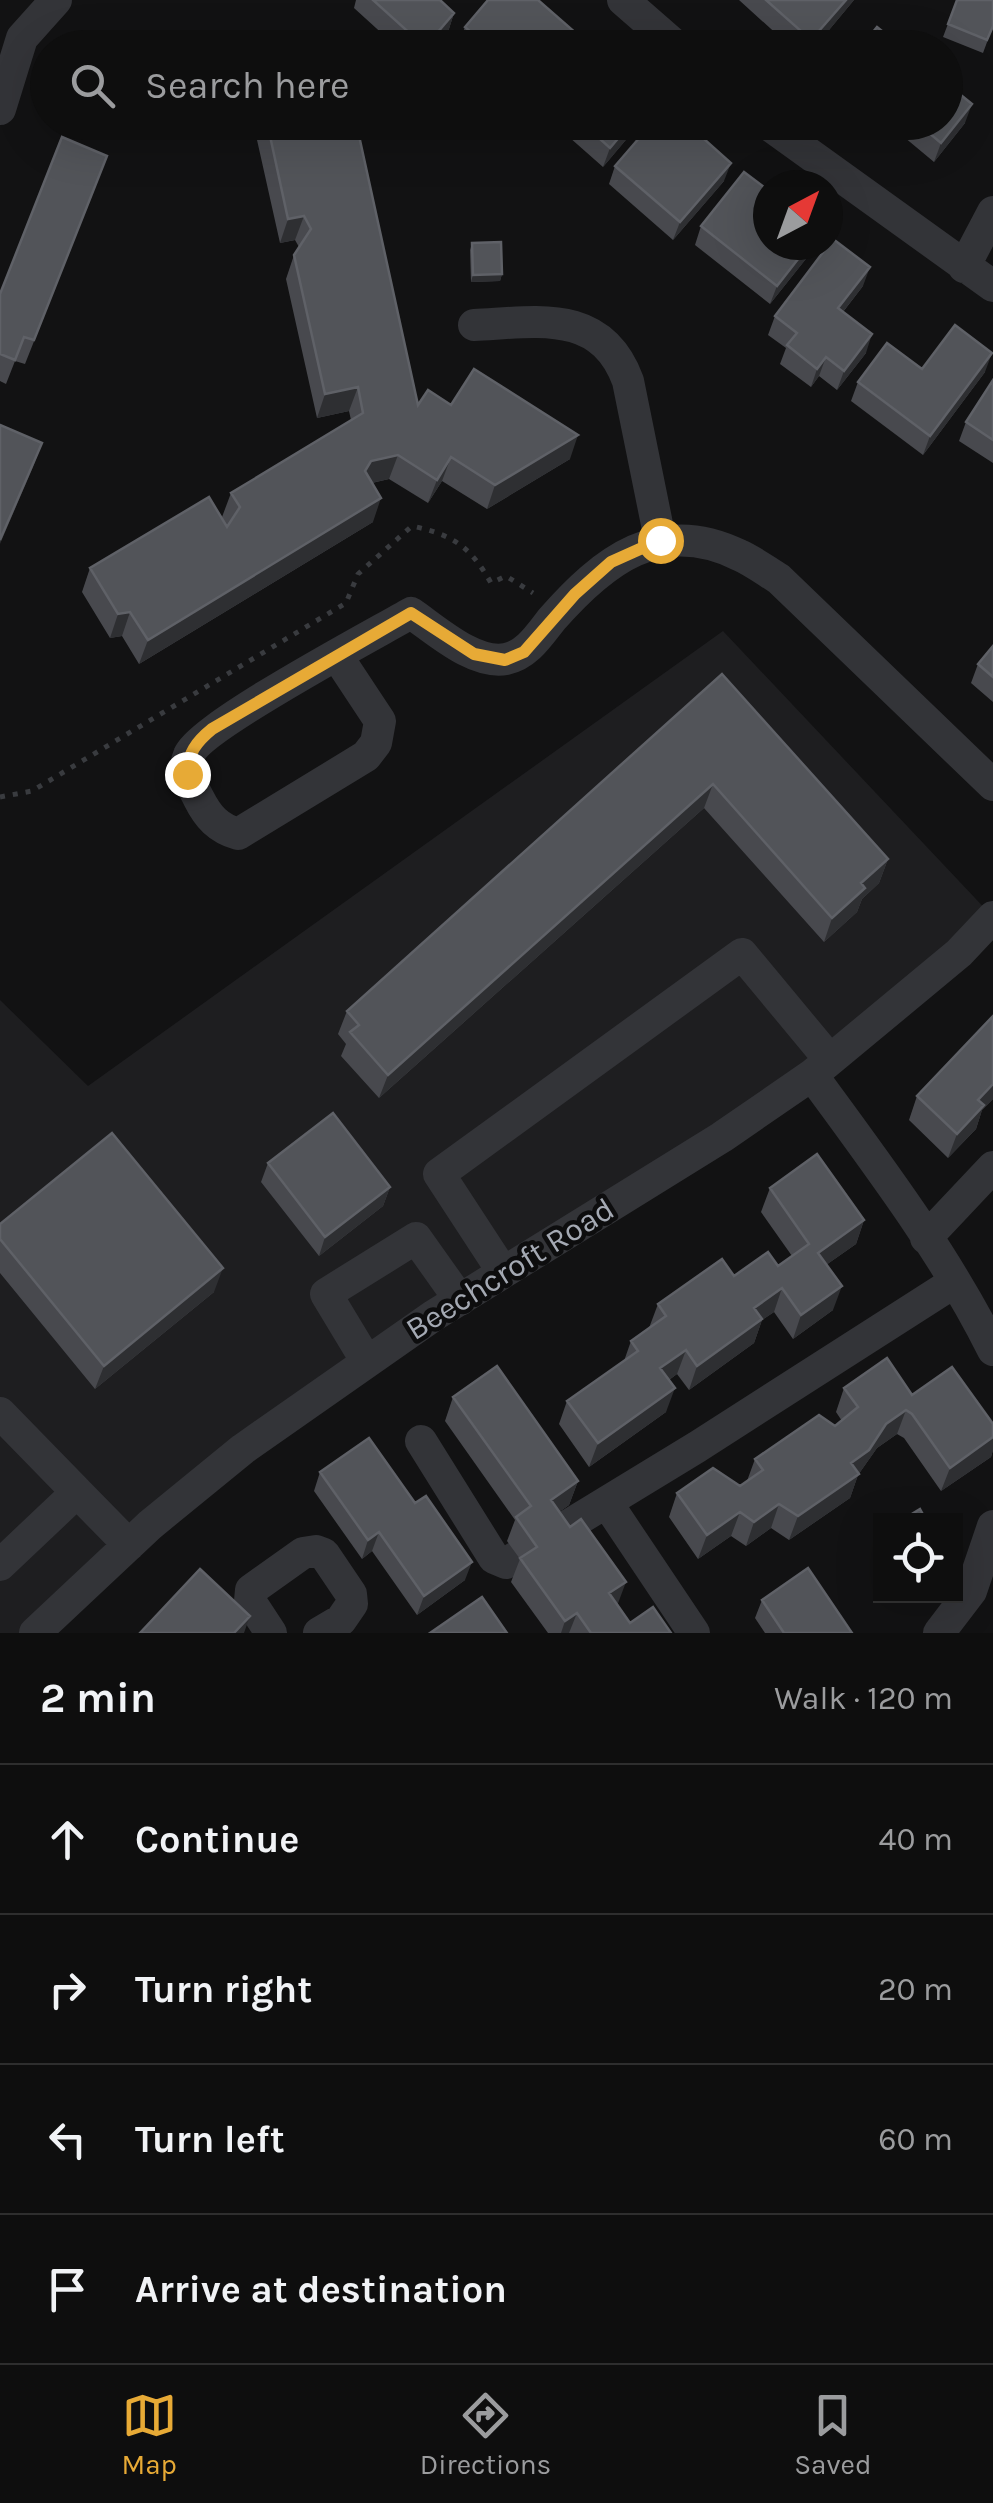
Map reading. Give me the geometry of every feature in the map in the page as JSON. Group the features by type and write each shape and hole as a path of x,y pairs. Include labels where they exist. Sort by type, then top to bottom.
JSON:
{"street":[{"path":"0,109 22,38 56,0"},
{"path":"623,0 657,30"},
{"path":"789,140 993,286"},
{"path":"964,267 993,212"},
{"path":"474,325 555,321 586,330 606,344 621,362 628,381 660,540"},
{"path":"337,656 380,721 376,743 366,756 238,834 221,829 204,810 187,774 188,757 200,738 212,729 337,656 411,613 474,654 505,660 524,652 575,594 611,562 660,540 700,544 737,554 778,579 993,785"},
{"name":"Beechcroft Road","path":"35,1633 129,1546 243,1450 460,1300 722,1137 822,1067 959,952 993,917"},
{"path":"503,1272 438,1174 742,954 822,1067 977,1317 993,1350"},
{"path":"926,1238 993,1167"},
{"path":"367,1362 326,1294 416,1238 460,1300"},
{"path":"551,1536 954,1283"},
{"path":"10,1424 129,1546"},
{"path":"421,1441 494,1558 506,1563 518,1556"},
{"path":"0,1566 77,1492"},
{"path":"607,1504 694,1633"},
{"path":"939,1633 971,1591 993,1526"},
{"path":"272,1633 250,1601 251,1590 303,1553 316,1551 324,1554 351,1594 352,1604 341,1620 319,1633"}],"shaded area":[{"path":"723,631 992,916 814,1071 385,1351 34,1633 0,1633 0,1000 88,1086"}],"building":[{"path":"373,0 440,0 454,13 440,30 406,30"},
{"path":"488,0 538,0 572,30 468,30 465,27"},
{"path":"766,0 846,0 820,30 800,30"},
{"path":"957,0 993,0 993,26 987,40 948,24"},
{"path":"963,97 972,104 963,115"},
{"path":"61,140 107,156 34,340 24,337 15,360 0,354 0,294"},
{"path":"271,140 360,140 418,405 428,390 451,405 474,369 578,435 495,485 451,457 437,480 398,455 371,461 365,471 381,498 148,640 130,612 118,614 90,568 209,497 227,527 240,507 231,493 363,413 358,387 325,394 294,255 311,229 304,216 288,219"},
{"path":"601,140 617,140 610,148"},
{"path":"637,140 705,140 731,163 680,222 615,166"},
{"path":"744,172 753,179 753,260 797,260 777,286 701,226"},
{"path":"501,242 502,274 473,275 472,243"},
{"path":"843,247 870,267 838,308 872,334 844,371 826,357 817,369 787,345 797,333 775,316 817,260 843,260"},
{"path":"955,325 992,353 930,436 858,382 887,343 922,369"},
{"path":"993,380 993,440 966,422"},
{"path":"0,425 42,443 0,540"},
{"path":"993,646 993,677 978,664"},
{"path":"722,674 888,859 861,883 865,888 832,918 713,784 388,1075 350,1032 359,1025 347,1011"},
{"path":"993,1016 993,1084 978,1100 984,1105 957,1134 917,1096"},
{"path":"333,1113 390,1187 325,1237 268,1163"},
{"path":"112,1133 223,1268 104,1366 0,1239 0,1224"},
{"path":"817,1154 864,1220 818,1253 842,1286 801,1315 782,1288 754,1308 762,1319 697,1366 686,1350 660,1368 675,1388 598,1443 567,1401 638,1351 631,1341 666,1316 658,1304 722,1259 734,1276 768,1252 778,1266 809,1244 770,1188"},
{"path":"887,1358 912,1395 952,1367 993,1424 993,1437 950,1468 906,1410 886,1424 869,1450 851,1463 859,1474 798,1516 779,1504 754,1522 740,1512 707,1535 677,1493 713,1468 740,1486 763,1470 755,1459 819,1415 835,1426 858,1407 844,1388"},
{"path":"497,1366 578,1481 551,1500 570,1527 581,1519 626,1582 609,1593 630,1623 653,1607 671,1633 591,1633 577,1613 565,1621 520,1558 537,1547 516,1517 531,1506 453,1397"},
{"path":"369,1438 415,1503 426,1496 472,1562 424,1596 379,1532 368,1540 320,1472"},
{"path":"808,1568 852,1633 784,1633 762,1600"},
{"path":"200,1569 250,1616 234,1633 140,1633"},
{"path":"482,1597 507,1633 430,1633"}],"route":[{"path":"187,774 188,757 200,738 212,729 411,613 474,654 505,660 524,652 575,594 611,562 660,540"}]}
